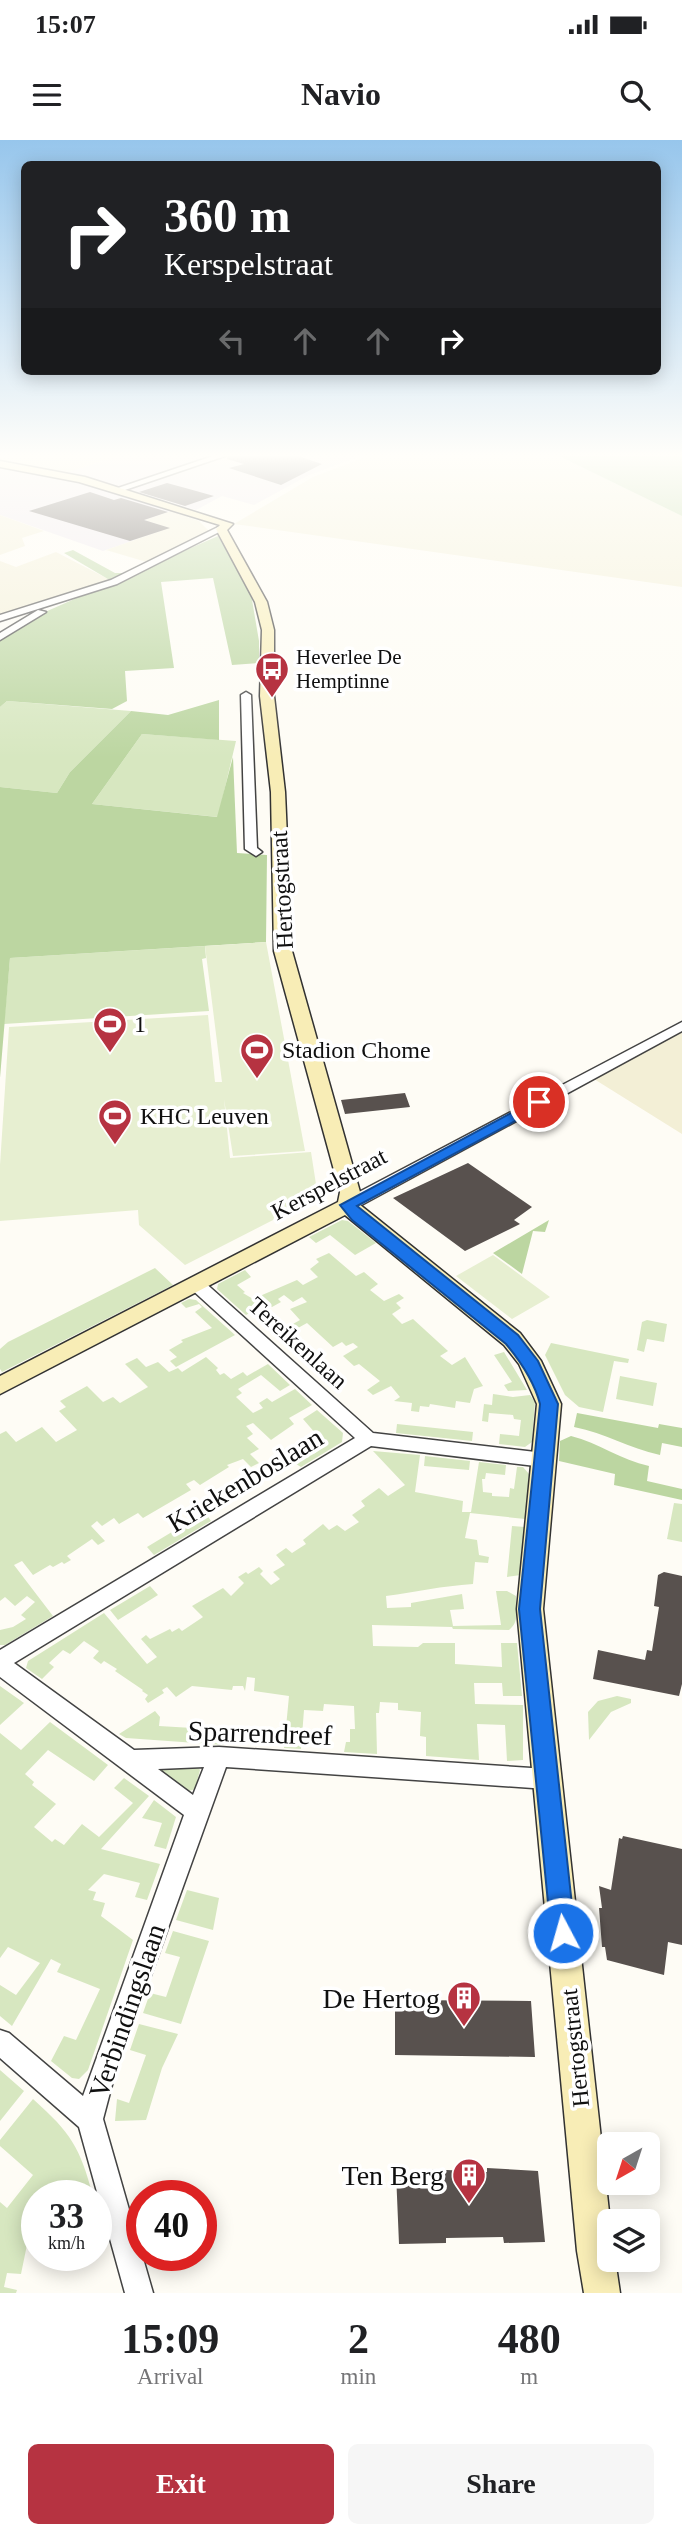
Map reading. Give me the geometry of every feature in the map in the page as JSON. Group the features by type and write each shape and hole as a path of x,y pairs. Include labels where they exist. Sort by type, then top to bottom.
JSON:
{"street":[{"path":"0,618 58,602 114,582 166,556"},
{"name":"Hertogstraat","path":"237,556 261,602 268,630 267,696 278,792 283,951 350,1192 348,1205 357,1216 503,1331 530,1361 549,1404 530,1609 595,2252 602,2293"},
{"path":"0,637 58,602"},
{"path":"246,695 251,849 256,852"},
{"name":"Kerspelstraat","path":"0,1386 348,1205 682,1026"},
{"name":"Tereikenlaan","path":"196,1284 368,1439"},
{"path":"368,1439 544,1460"},
{"name":"Kriekenboslaan","path":"0,1663 368,1439"},
{"path":"0,1663 197,1811"},
{"name":"Sparrendreef","path":"130,1760 219,1757 547,1779"},
{"name":"Verbindingslaan","path":"139,2293 90,2119 100,2081 219,1757"},
{"path":"0,2042 90,2119"}],"shaded area":[{"path":"44,556 65,556 114,582 0,616 0,561 16,567"},
{"path":"128,556 163,556 150,563"},
{"path":"465,556 682,556 682,587"},
{"path":"682,1032 682,1134 594,1079"}],"green space":[{"path":"70,556 85,556 115,573 134,573 172,556 230,556 251,594 259,641 259,663 232,665 213,578 161,582 174,668 125,671 127,701 112,709 7,701 0,707 0,640 45,612 113,582"},
{"path":"219,700 219,740 142,734 92,804 217,817 233,757 237,853 267,855 266,942 10,958 0,1078 0,787 57,793 70,772 131,711 168,715"},
{"path":"7,701 131,711 70,772 57,793 0,787 0,707"},
{"path":"142,734 236,741 218,817 92,804"},
{"name":"KHC Leuven","path":"266,942 305,1151 233,1156 224,1099 230,1158 311,1152 318,1197 185,1265 139,1225 138,1210 0,1221 0,1165 9,1027 208,1015 215,1082 222,1082 205,946"},
{"path":"205,946 206,958 202,959 209,1011 4,1024 10,958"},
{"path":"342,1220 348,1221 376,1243 355,1255 330,1235 316,1243 309,1237"},
{"path":"549,1220 545,1232 533,1231 522,1274 493,1253"},
{"path":"329,1253 356,1276 364,1272 378,1284 370,1290 384,1301 399,1294 404,1298 396,1303 401,1308 392,1314 402,1324 413,1319 448,1351 440,1356 452,1365 465,1357 483,1386 474,1389 470,1403 456,1401 455,1408 430,1404 429,1407 420,1406 419,1412 411,1411 412,1403 394,1401 400,1397 391,1386 373,1395 367,1390 380,1381 359,1364 354,1366 343,1356 358,1347 353,1343 346,1346 342,1342 333,1347 307,1323 298,1328 293,1324 300,1320 290,1309 307,1302 302,1297 293,1302 284,1295 278,1299 281,1302 272,1307 267,1303 246,1315 217,1289 218,1284 245,1270 251,1277 237,1285 253,1299 297,1280 303,1285 318,1277 310,1269 319,1262 316,1259"},
{"path":"493,1255 550,1297 512,1319 456,1276"},
{"path":"155,1268 173,1285 2,1372 0,1369 0,1349 8,1342"},
{"path":"189,1299 196,1300 235,1335 176,1367 170,1361 177,1357 169,1350 183,1342 181,1340 212,1328 195,1312 202,1307 199,1304 186,1308 181,1303"},
{"path":"647,1320 667,1324 664,1342 647,1339 644,1352 637,1350 642,1322"},
{"path":"551,1343 629,1359 628,1363 614,1361 603,1412 579,1407 565,1395 545,1355"},
{"path":"504,1352 527,1390 508,1391 504,1385 512,1382 494,1355"},
{"path":"206,1357 218,1368 216,1370 220,1375 224,1373 231,1379 243,1372 247,1376 268,1364 290,1385 280,1391 261,1375 238,1389 242,1393 236,1397 253,1413 263,1408 259,1403 267,1398 272,1402 295,1389 312,1405 289,1418 294,1424 271,1440 253,1423 246,1426 253,1434 247,1438 259,1449 250,1454 259,1463 251,1467 243,1459 227,1465 229,1467 200,1485 194,1480 186,1484 191,1490 143,1518 138,1513 119,1524 114,1518 102,1526 97,1521 91,1526 105,1541 98,1545 92,1539 67,1556 71,1560 64,1564 62,1562 53,1567 50,1565 33,1575 22,1561 14,1565 53,1616 5,1645 0,1645 0,1630 13,1627 26,1619 21,1615 35,1602 27,1596 15,1606 5,1597 0,1601 0,1434 6,1431 16,1442 42,1427 56,1442 77,1430 59,1411 66,1407 60,1401 87,1386 103,1402 113,1397 120,1403 148,1387 125,1364 137,1358 146,1367 158,1362 169,1372 178,1368 182,1372"},
{"path":"620,1376 657,1383 653,1406 616,1399"},
{"path":"493,1394 513,1397 530,1395 535,1402 532,1442 525,1447 499,1444 500,1434 519,1436 521,1420 514,1419 513,1415 489,1413 488,1422 482,1421 484,1404 492,1405"},
{"path":"317,1410 343,1433 342,1442 301,1467 291,1461 322,1441 303,1419"},
{"path":"577,1413 658,1428 659,1424 682,1428 682,1447 662,1443 660,1455 638,1449 574,1427"},
{"path":"397,1424 473,1432 472,1441 396,1433"},
{"path":"571,1436 649,1466 647,1481 682,1489 682,1500 614,1485 615,1474 559,1461 560,1441"},
{"path":"373,1451 420,1455 415,1492 463,1501 462,1512 471,1512 479,1462 506,1465 505,1475 486,1473 485,1479 482,1479 483,1492 492,1493 492,1496 509,1497 510,1488 514,1489 517,1467 523,1467 529,1474 525,1519 470,1513 465,1538 477,1540 479,1555 489,1557 488,1563 475,1562 473,1584 386,1596 387,1608 411,1607 411,1603 462,1594 464,1609 450,1610 453,1626 501,1625 496,1591 507,1591 516,1596 517,1614 515,1623 509,1630 372,1625 373,1646 418,1647 423,1643 455,1643 455,1664 502,1667 501,1643 517,1643 522,1696 503,1696 502,1683 474,1683 475,1704 523,1705 523,1760 507,1761 505,1725 477,1724 479,1760 426,1756 426,1737 420,1736 421,1712 398,1710 398,1703 380,1702 379,1713 376,1713 377,1754 344,1752 346,1742 350,1742 350,1729 355,1729 354,1706 324,1704 323,1711 304,1710 301,1749 284,1748 289,1696 254,1691 255,1678 247,1677 245,1691 243,1686 233,1686 232,1690 192,1686 176,1697 167,1687 162,1690 164,1693 148,1703 145,1699 148,1695 143,1690 115,1671 117,1669 104,1661 101,1664 93,1658 99,1651 84,1641 70,1654 63,1650 49,1663 54,1667 42,1679 26,1668 28,1661 104,1613 147,1664 157,1657 141,1639 146,1635 150,1639 170,1629 172,1632 179,1628 182,1631 203,1617 192,1606 223,1588 231,1596 244,1583 238,1577 246,1572 248,1574 259,1567 263,1571 260,1574 271,1585 280,1579 273,1572 285,1565 276,1555 286,1548 292,1553 306,1544 303,1540 323,1524 329,1530 337,1525 345,1531 359,1522 352,1515 365,1506 361,1501 379,1488 388,1496 405,1485"},
{"path":"425,1456 470,1461 469,1470 424,1466"},
{"path":"674,1503 682,1504 682,1542 667,1539"},
{"path":"205,1512 211,1521 154,1555 147,1547"},
{"path":"512,1526 525,1527 521,1575 507,1577"},
{"path":"150,1586 158,1595 118,1620 110,1610"},
{"path":"0,1686 24,1703 0,1725"},
{"path":"617,1696 631,1699 631,1703 611,1712 589,1740 588,1712 598,1701"},
{"path":"155,1711 160,1717 159,1726 226,1730 224,1745 126,1738 119,1734"},
{"path":"50,1722 108,1765 94,1781 48,1750 25,1774 34,1782 32,1785 56,1804 34,1827 52,1842 55,1839 64,1845 82,1824 99,1837 133,1803 114,1788 124,1778 149,1796 101,1849 160,1864 147,1900 135,1897 140,1883 104,1874 88,1890 96,1892 93,1900 105,1903 101,1916 133,1940 88,2070 79,2079 72,2078 51,2061 64,2036 76,2040 100,1989 57,1972 61,1964 51,1959 12,2026 0,2016 0,1985 16,1995 40,1963 8,1947 0,1958 0,1733 21,1750"},
{"path":"197,1766 200,1770 195,1789 186,1792 160,1772 160,1768"},
{"path":"154,1800 176,1817 166,1849 154,1846 162,1823 142,1818"},
{"path":"187,1890 219,1898 213,1930 176,1920"},
{"path":"173,1931 209,1941 181,2024 143,2013 150,1993 166,1997 180,1957 165,1953"},
{"path":"139,2024 178,2034 162,2068 146,2120 115,2121 117,2099 129,2103 146,2055 130,2050"},
{"path":"0,2070 24,2091 0,2121"},
{"path":"33,2099 57,2122 72,2142 88,2180 29,2180 33,2175 0,2146 0,2140"},
{"path":"21,2190 22,2271 21,2274 7,2273 4,2287 17,2290 16,2293 0,2293 0,2202 7,2208"}],"building":[{"path":"405,1093 410,1107 345,1114 341,1100"},
{"path":"468,1163 532,1207 514,1220 520,1224 465,1251 393,1198"},
{"path":"664,1572 682,1576 682,1684 679,1696 593,1679 598,1650 645,1660 647,1650 652,1651 659,1607 654,1606 658,1575"},
{"path":"623,1836 682,1849 682,1945 668,1942 664,1975 607,1960 605,1947 602,1947 599,1886 611,1890 619,1838 622,1839"},
{"name":"De Hertog","path":"395,2000 531,2001 535,2057 395,2055"},
{"name":"Ten Berg","path":"487,2168 538,2171 545,2242 504,2243 503,2237 446,2238 446,2243 399,2244 396,2173 427,2173 427,2169 487,2172"}],"place":[{"name":"Heverlee De Hemptinne","path":"272,699"},
{"name":"1","path":"110,1054"},
{"name":"Stadion Chome","path":"257,1080"},
{"name":"KHC Leuven","path":"115,1146"},
{"name":"De Hertog","path":"464,2028"},
{"name":"Ten Berg","path":"469,2205"}],"route":[{"path":"539,1102 348,1205 357,1216 512,1339 530,1361 546,1392 549,1404 531,1571 530,1609 563,1933"}]}
